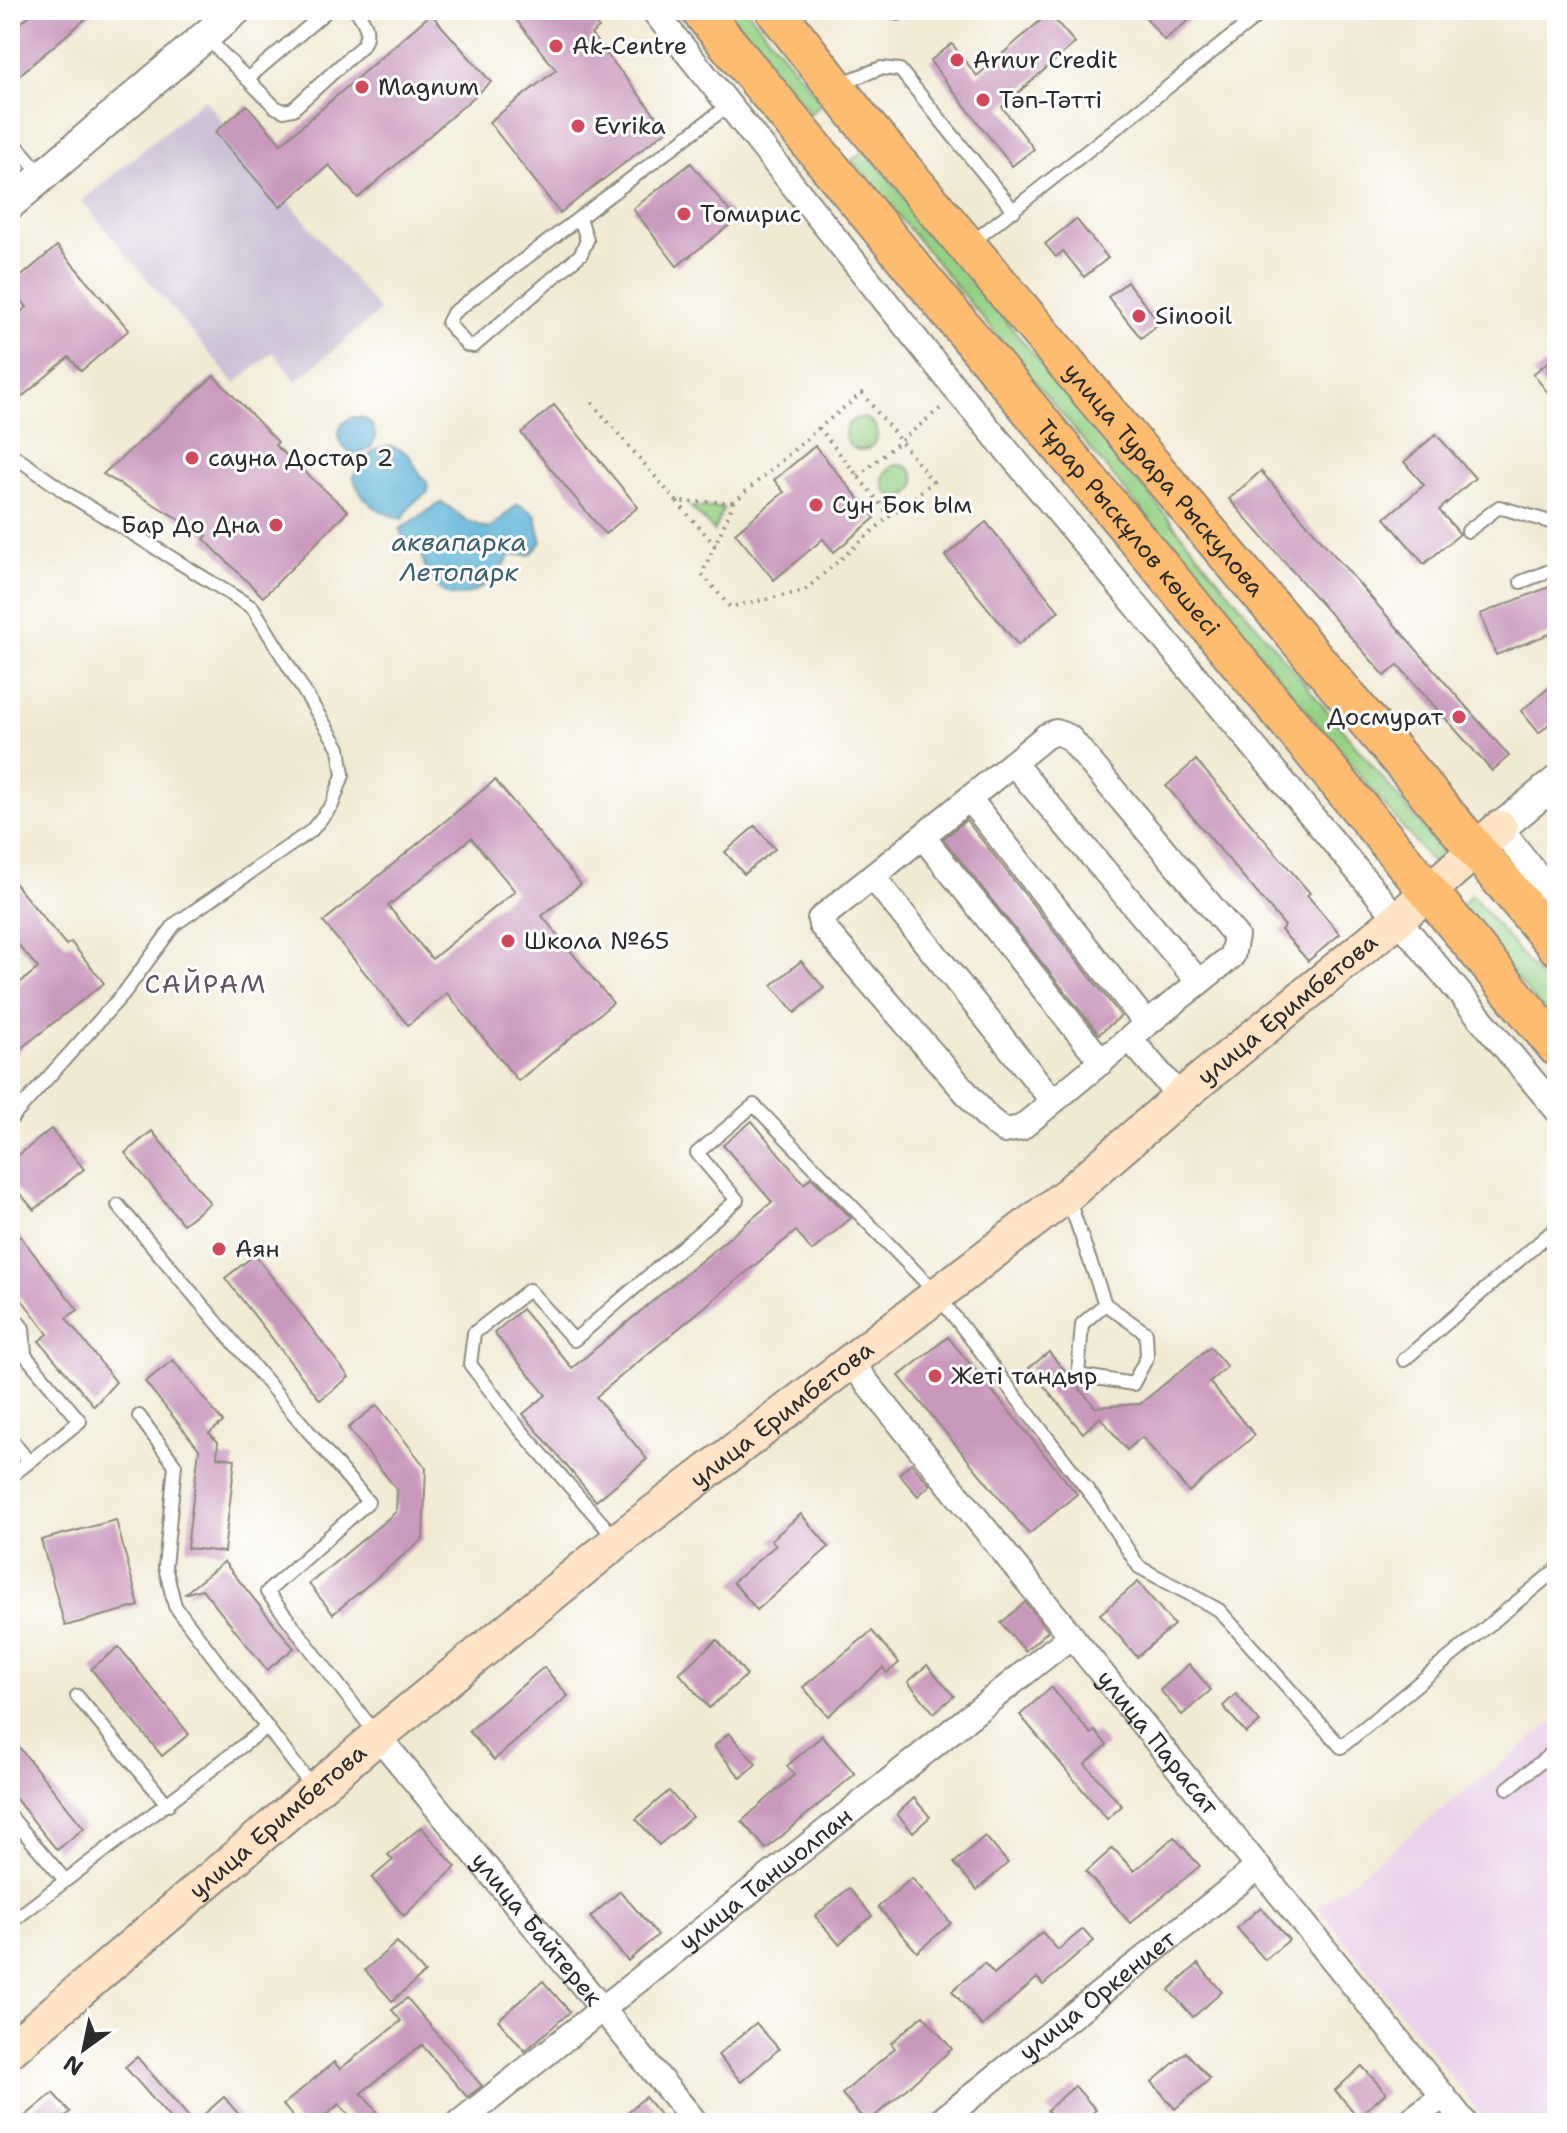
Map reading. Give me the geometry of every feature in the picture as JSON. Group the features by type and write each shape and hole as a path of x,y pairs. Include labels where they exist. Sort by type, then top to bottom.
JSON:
{"main road":[{"name":"Тұрар Рыскұлов көшесі","path":"700,10 1557,1047"},
{"name":"улица Турара Рыскулова","path":"775,10 861,120 967,246 1489,838 1557,946"},
{"path":"817,153 861,120"},
{"name":"улица Еримбетова","path":"10,2050 378,1736 617,1541 1067,1195 1180,1097 1398,919 1489,838"}],"street":[{"path":"10,204 236,10"},
{"path":"653,10 959,393 1557,1110"},
{"path":"1056,732 1069,737 1236,936 1232,956 1021,1128 1004,1131 988,1118 821,925 825,912 970,800 1046,736 1056,732"},
{"path":"1013,763 1199,982"},
{"name":"улица Еримбетова","path":"1489,838 1557,781"},
{"path":"970,800 1139,1032 1180,1097"},
{"path":"923,837 1102,1062"},
{"path":"1489,838 1557,900"},
{"path":"873,877 1052,1100"},
{"name":"улица Парасат","path":"851,1363 1465,2123"},
{"name":"улица Таншолпан","path":"459,2123 1071,1636"},
{"name":"улица Байтерек","path":"378,1736 696,2123"},
{"name":"улица Оркениет","path":"938,2123 1258,1867"},
{"path":"1407,2123 1443,2096"}],"lane":[{"path":"247,79 328,10"},
{"path":"205,36 275,107 284,111 293,109 362,46 367,38 367,26 356,10"},
{"path":"886,10 898,14 903,10"},
{"path":"967,246 1265,10"},
{"path":"834,86 881,68 900,70 1014,211"},
{"path":"580,218 587,240 581,254 474,346 467,345 448,323 453,313 729,105"},
{"path":"10,138 43,176"},
{"path":"10,453 68,494 253,608 339,748 343,775 332,805 311,831 175,924 124,993 10,1120"},
{"path":"1468,531 1499,507 1557,524"},
{"path":"1521,582 1557,568"},
{"path":"617,1541 518,1427 470,1364 474,1333 529,1290 574,1340 737,1200 697,1153 754,1105 936,1293 1096,1501 1139,1567 1219,1610 1341,1747 1557,1569"},
{"path":"1067,1195 1105,1304 1146,1333 1147,1357 1133,1384 1078,1375 1082,1324 1105,1304"},
{"path":"118,1205 368,1502 267,1592 378,1736"},
{"path":"1404,1360 1557,1227"},
{"path":"10,1312 23,1328 25,1355 80,1421 10,1477"},
{"path":"139,1416 175,1465 165,1567 175,1606 315,1790"},
{"path":"10,1438 29,1462"},
{"path":"77,1696 168,1805"},
{"path":"10,1923 267,1727"},
{"path":"1508,1788 1557,1749"},
{"path":"10,1816 65,1880"}],"path":[{"path":"862,393 900,441 933,482 804,591 730,607 702,574 734,502 862,393"},
{"path":"858,476 959,393"},
{"path":"592,403 715,545"},
{"path":"819,428 890,516"},
{"path":"677,502 734,502"}],"shaded area":[{"path":"204,99 380,311 296,381 273,352 235,384 82,201"},
{"path":"1557,1719 1557,2123 1488,2123 1318,1907"}],"green space":[{"path":"726,10 747,10 822,103 810,114"},
{"path":"865,150 1445,854 1433,864 852,160"},
{"path":"861,418 872,423 877,434 872,445 861,450 850,445 845,434 850,423"},
{"path":"899,465 910,470 915,481 910,492 899,497 888,492 883,481 888,470"},
{"path":"691,507 724,508 714,531"},
{"path":"1471,894 1557,998 1557,1027 1459,908"}],"water":[{"path":"357,417 370,422 375,435 370,448 357,453 344,448 339,435 344,422"},
{"path":"388,446 405,452 427,482 428,492 412,504 402,519 385,513 365,499 353,476 374,450"},
{"name":"аквапарка Летопарк","path":"442,502 468,521 489,529 518,504 535,514 542,542 530,555 511,555 500,571 474,591 462,595 449,594 438,587 428,574 421,554 404,542 400,529"}],"building":[{"path":"36,10 96,10 10,83 10,32"},
{"name":"Evrika","path":"524,10 585,10 599,28 591,34 667,130 560,213 489,122 556,70 514,17"},
{"path":"1140,10 1202,10 1164,40"},
{"path":"1049,13 1075,43 1002,107 1034,149 1012,166 930,61 952,44 977,76"},
{"path":"431,14 491,82 358,198 329,165 280,207 215,132 247,105 281,144"},
{"name":"Томирис","path":"691,163 736,220 677,266 633,209"},
{"path":"1076,219 1108,258 1084,277 1063,251 1056,257 1045,244"},
{"path":"57,246 129,330 81,371 69,357 10,407 10,321 27,307 10,286"},
{"name":"Sinooil","path":"1127,282 1160,323 1141,338 1108,297"},
{"path":"1557,355 1557,404 1533,374"},
{"path":"214,376 278,442 275,445 348,511 263,597 204,539 207,536 103,474"},
{"path":"554,405 638,507 605,534 521,433"},
{"path":"1436,434 1475,478 1439,510 1460,534 1424,564 1385,518 1424,485 1404,462"},
{"name":"Сун Бок Ым","path":"815,446 875,518 834,552 823,539 774,580 735,533 784,492 774,480"},
{"path":"1261,471 1509,756 1492,771 1398,665 1385,676 1229,499"},
{"path":"986,522 1059,611 1018,645 945,556"},
{"path":"1557,584 1557,631 1496,655 1480,614"},
{"path":"1557,681 1557,717 1539,733 1521,711"},
{"path":"1196,760 1310,893 1307,895 1340,934 1308,961 1281,930 1285,926 1166,786"},
{"name":"Школа №65","path":"495,780 581,884 542,916 613,1003 518,1081 447,993 408,1025 323,922","holes":["471,838 515,891 432,959 388,906"]},
{"path":"966,820 1121,1016 1099,1034 943,839"},
{"path":"755,826 775,849 744,874 725,852"},
{"path":"10,878 66,945 71,942 104,983 10,1057 10,991 38,968 10,935"},
{"path":"801,961 824,988 795,1013 772,985"},
{"path":"752,1121 804,1184 811,1177 851,1218 812,1251 796,1231 596,1397 647,1459 596,1501 523,1414 546,1395 494,1333 522,1309 572,1368 772,1202 723,1145"},
{"path":"51,1129 84,1169 34,1210 10,1182 10,1162"},
{"path":"152,1131 210,1203 183,1224 125,1153"},
{"path":"20,1236 78,1310 66,1318 116,1382 94,1406 39,1341 48,1334 10,1284 10,1244"},
{"path":"255,1255 349,1377 320,1400 225,1278"},
{"path":"948,1337 1077,1494 1029,1534 899,1376"},
{"path":"1210,1347 1227,1367 1209,1382 1255,1435 1189,1492 1142,1437 1127,1450 1100,1417 1083,1433 1029,1368 1049,1352 1095,1407 1140,1404"},
{"path":"173,1360 223,1422 209,1433 218,1442 217,1457 235,1459 224,1552 187,1548 199,1449 145,1382"},
{"path":"377,1405 426,1468 423,1539 333,1614 309,1584 396,1512 397,1490 348,1428"},
{"path":"911,1463 930,1485 918,1496 899,1474"},
{"path":"801,1514 829,1547 757,1610 733,1582 776,1545 771,1540"},
{"path":"116,1520 139,1606 65,1626 41,1540"},
{"path":"224,1562 294,1648 267,1670 202,1589 184,1594"},
{"path":"1138,1582 1174,1625 1137,1657 1100,1614"},
{"path":"1025,1602 1048,1631 1025,1651 1001,1623"},
{"path":"872,1631 899,1663 887,1673 883,1668 828,1716 803,1687"},
{"path":"717,1640 747,1675 709,1708 679,1673"},
{"path":"119,1647 189,1734 162,1756 91,1669"},
{"path":"1189,1664 1211,1690 1182,1715 1160,1690"},
{"path":"927,1665 954,1696 934,1713 908,1682"},
{"path":"544,1667 568,1696 494,1760 469,1731"},
{"path":"1051,1687 1091,1734 1095,1731 1107,1745 1085,1764 1122,1806 1107,1819 1020,1715"},
{"path":"1236,1694 1260,1722 1246,1733 1223,1706"},
{"path":"729,1733 756,1764 741,1778 714,1746"},
{"path":"10,1736 84,1828 57,1850 10,1792"},
{"path":"822,1736 855,1774 766,1849 742,1821 794,1775 787,1766"},
{"path":"669,1791 692,1817 659,1845 636,1819"},
{"path":"914,1798 930,1817 913,1832 897,1814"},
{"path":"421,1827 456,1867 404,1916 372,1878 393,1860 388,1855"},
{"path":"985,1836 1008,1863 977,1890 954,1863"},
{"path":"1174,1837 1200,1866 1130,1923 1086,1872 1113,1848 1134,1871"},
{"path":"912,1878 951,1923 917,1952 878,1907"},
{"path":"849,1888 872,1916 839,1944 815,1916"},
{"path":"620,1891 658,1935 628,1961 590,1917"},
{"path":"1261,1907 1289,1940 1265,1960 1237,1928"},
{"path":"1083,1929 1094,1941 1043,1985 1037,1978 982,2026 952,1991 984,1963 994,1974 1042,1932 1058,1950"},
{"path":"397,1942 425,1973 392,2001 365,1970"},
{"path":"1198,1964 1222,1992 1193,2017 1169,1990"},
{"path":"543,1981 570,2012 525,2051 498,2020"},
{"path":"407,1998 482,2086 467,2097 422,2045 361,2093 386,2123 355,2123 339,2104 318,2123 298,2123 283,2105 334,2062 340,2069 401,2021 392,2010"},
{"path":"923,2015 952,2049 867,2123 842,2094 895,2048 891,2043"},
{"path":"756,2023 779,2049 741,2082 718,2055"},
{"path":"1186,2052 1210,2079 1175,2109 1152,2082"},
{"path":"137,2057 194,2123 174,2123 125,2067"},
{"path":"1362,2066 1386,2093 1358,2117 1335,2090"},
{"path":"1075,2086 1096,2110 1081,2123 1059,2123 1047,2110"},
{"path":"53,2093 70,2112 57,2123 17,2123"},
{"path":"224,2097 246,2123 194,2123"},
{"path":"645,2097 667,2123 615,2123"}],"place":[{"name":"Ak-Centre","path":"556,46"},
{"name":"Arnur Credit","path":"957,60"},
{"name":"Magnum","path":"362,87"},
{"name":"Тәп-Тәтті","path":"983,100"},
{"name":"Evrika","path":"578,126"},
{"name":"Томирис","path":"684,214"},
{"name":"Sinooil","path":"1139,316"},
{"name":"сауна Достар 2","path":"192,458"},
{"name":"Сун Бок Ым","path":"816,505"},
{"name":"Бар До Дна","path":"276,525"},
{"name":"Досмурат","path":"1459,717"},
{"name":"Школа №65","path":"508,941"},
{"name":"Аян","path":"219,1249"},
{"name":"Жеті тандыр","path":"935,1376"}],"district":[{"name":"САЙРАМ","path":"206,984"}]}
